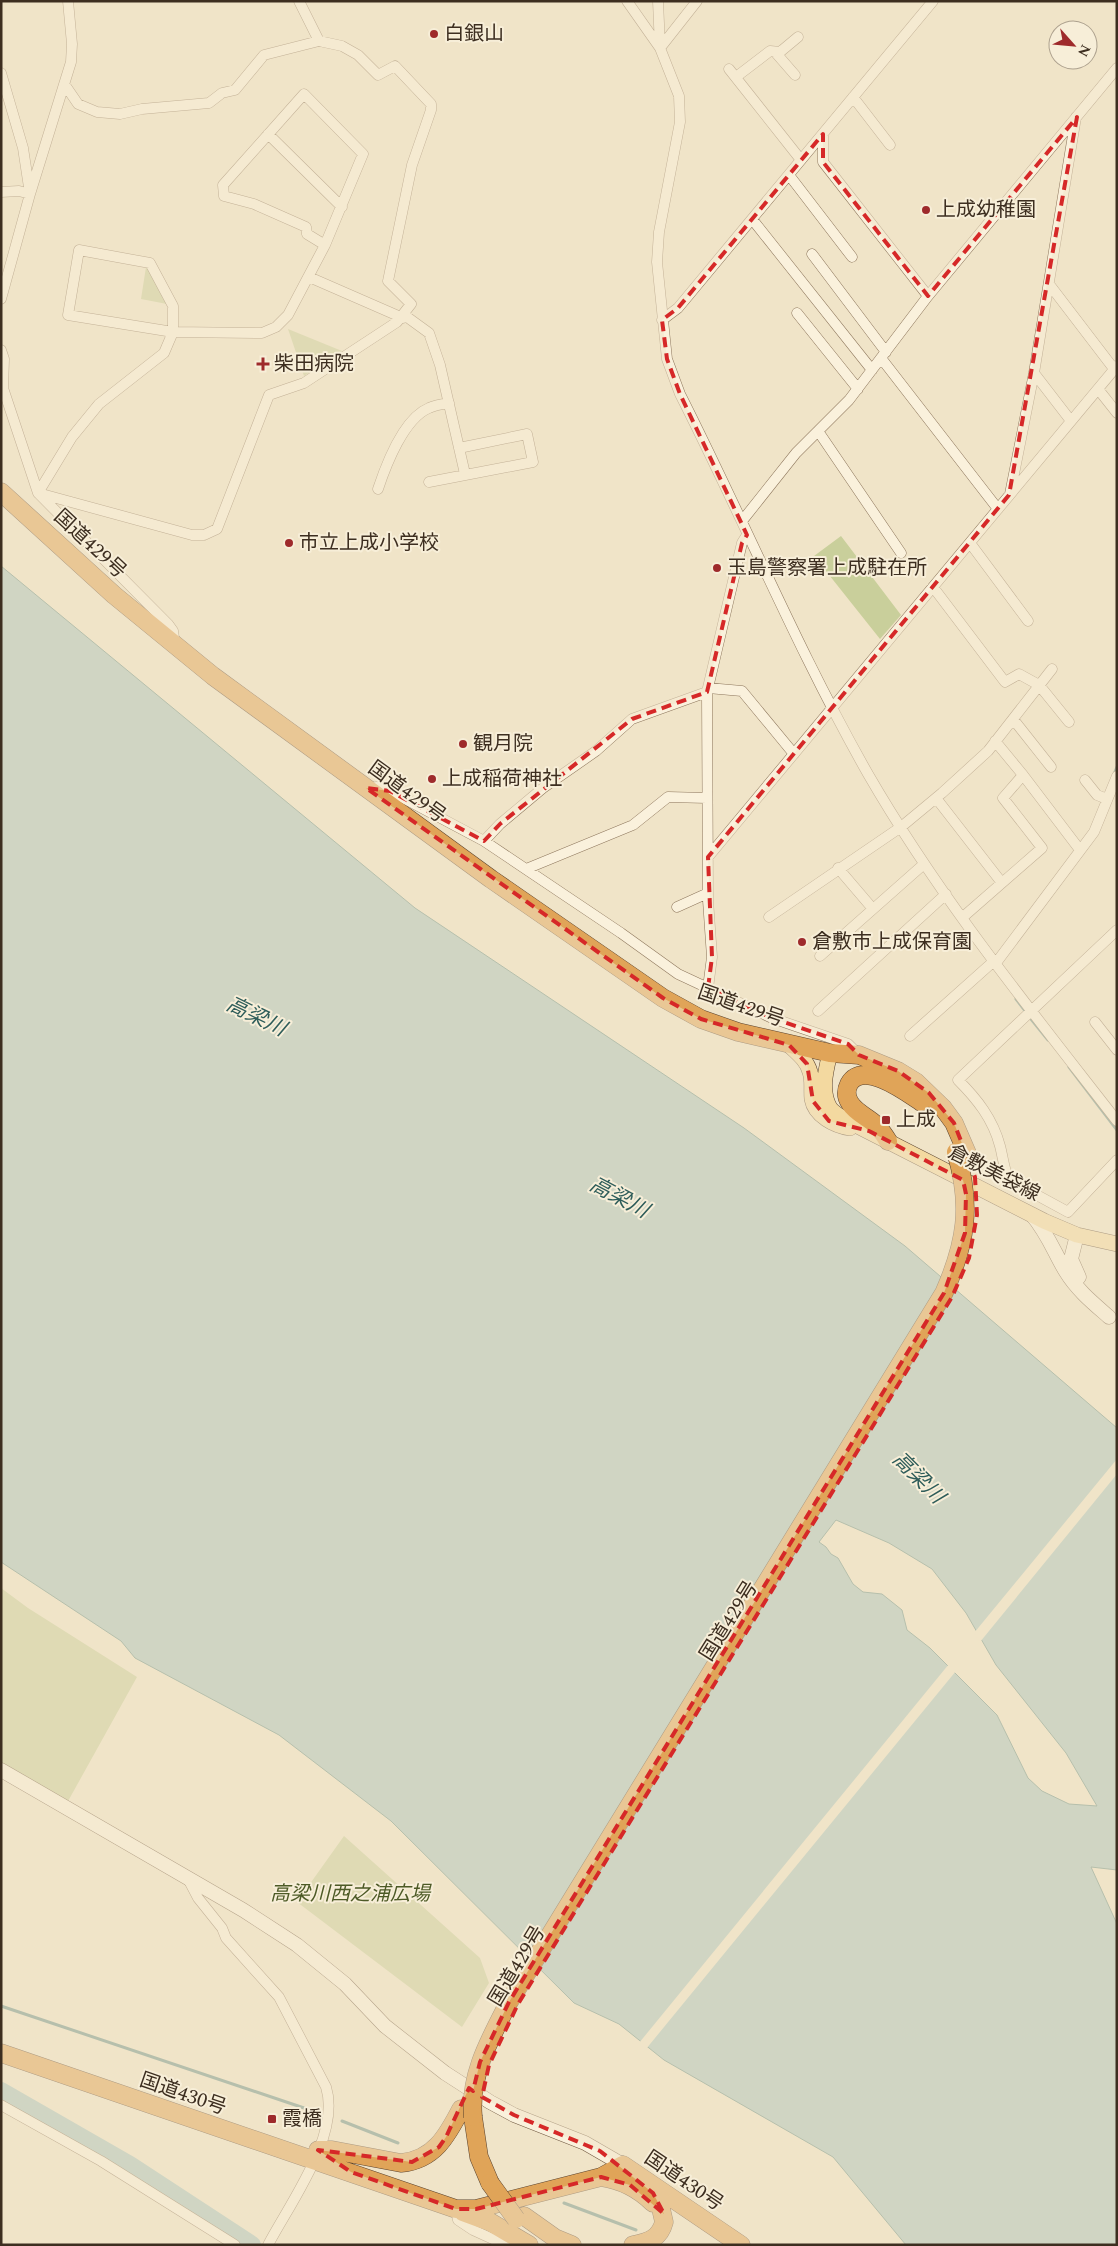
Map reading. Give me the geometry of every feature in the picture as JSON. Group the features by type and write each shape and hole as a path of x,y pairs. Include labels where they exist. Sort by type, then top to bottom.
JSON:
{"highway":[{"name":"国道429号","path":"1,492 114,595 175,646 366,788 663,998 701,1019 738,1032 830,1053 859,1055 898,1071 929,1094 954,1123 963,1156 978,1197 977,1215 969,1258 952,1297 518,2004 488,2065 481,2108 472,2117 491,2163 495,2182 530,2232 550,2245"},
{"name":"国道429号","path":"480,2062 509,2002 944,1293 959,1256 965,1233 966,1194 963,1156 935,1116 904,1087 881,1073 830,1053"},
{"path":"888,1141 876,1125 848,1101 846,1093 852,1081 857,1076 878,1077 921,1102"},
{"name":"国道430号","path":"1,2041 490,2222 529,2245"},
{"name":"国道430号","path":"1,2053 316,2156 332,2150 401,2163 412,2162 439,2147 472,2117 480,2062"},
{"path":"623,2165 659,2200 664,2214 663,2228 654,2239 633,2245"},
{"name":"国道430号","path":"456,2209 476,2209 601,2177 623,2165 741,2245"},
{"path":"601,2177 617,2179 630,2185 646,2196 664,2214"},
{"name":"国道429号","path":"520,2218 554,2238 572,2245"}],"main road":[{"path":"789,1045 807,1064 811,1073 813,1101 820,1112 829,1121 843,1127 869,1131"},
{"name":"倉敷美袋線","path":"830,1053 825,1072 825,1091 830,1108 846,1120 1032,1215 1077,1235 1117,1244"}],"street":[{"path":"1,299 30,194 71,62 72,44 68,1"},
{"path":"299,1 319,41"},
{"path":"627,1 660,48 679,96 680,122 659,232 657,262 667,358 680,394 832,709 901,827 924,864 995,962 1117,1121"},
{"path":"658,1 660,48"},
{"path":"660,48 697,1"},
{"path":"662,320 678,308 933,1"},
{"path":"736,77 770,51 780,52 798,37"},
{"path":"38,493 192,535 204,535 217,529 269,395 304,383 403,318 411,304 388,281 412,164 429,120 431,104 395,66 378,75 358,55 342,46 319,41 264,54 235,90 222,93 209,103 142,109 120,114 97,112 78,104 65,84"},
{"path":"775,52 795,75"},
{"path":"729,68 801,160"},
{"path":"742,521 796,453 858,389 928,296 1117,68"},
{"path":"1,73 5,94 23,148 30,194"},
{"path":"38,493 72,438 99,404 164,353 173,332 173,306 150,263 79,250 68,315 173,332 262,334 276,326 288,315 310,277 325,245 342,207 363,154 304,94 223,185 224,196 254,204 306,227 308,234 325,245"},
{"path":"853,97 890,145"},
{"path":"1009,496 1034,373 1077,116"},
{"path":"268,134 342,207"},
{"path":"823,134 823,162 928,296"},
{"path":"789,175 852,257"},
{"path":"1,192 19,191 30,194"},
{"path":"752,219 872,370"},
{"path":"812,254 998,509"},
{"path":"310,277 403,318 407,317 429,333 440,365 464,474"},
{"path":"708,857 1116,368 1049,284"},
{"path":"797,313 858,389"},
{"path":"2,356 3,388 38,493 168,624 173,631 175,646"},
{"path":"1034,373 1071,421"},
{"path":"1098,389 1117,413"},
{"path":"378,489 386,464 405,429 428,408 449,403"},
{"path":"818,431 901,553"},
{"path":"429,482 533,462 527,434 459,448"},
{"path":"708,988 712,957 708,893 707,690 742,543 747,535"},
{"path":"970,543 1028,621"},
{"path":"933,588 1005,682 1019,674 1039,685 1069,722"},
{"path":"769,917 838,868 901,827 936,798 995,742 1052,669"},
{"path":"484,841 507,818 596,751 632,719 707,690 742,690 794,754"},
{"path":"1013,719 1051,767"},
{"path":"995,742 1078,848"},
{"path":"963,918 1042,848 1003,798 1022,775"},
{"path":"910,1036 995,962 1078,848 1094,832 1104,798 1117,776"},
{"path":"1085,780 1097,795 1104,798"},
{"path":"366,788 377,787 390,791 484,841 621,932 678,974 772,1018 848,1044 859,1055"},
{"path":"526,869 633,826 668,797 707,798"},
{"path":"936,798 1002,883"},
{"path":"820,956 924,864"},
{"path":"838,868 873,909"},
{"path":"677,907 708,893"},
{"path":"818,1011 946,894"},
{"path":"1116,934 1031,1010 958,1080 971,1093 986,1113 1000,1144 1009,1180 1068,1212 1117,1160"},
{"path":"1095,1022 1117,1050"},
{"path":"1032,1215 1051,1241 1066,1272 1084,1296 1113,1322"},
{"path":"1077,1235 1071,1259 1075,1272 1089,1294 1113,1322"},
{"path":"1,1770 187,1878 305,1951 345,1984 384,2026 468,2088 514,2115 585,2143 623,2165"},
{"path":"187,1878 198,1898 222,1928 226,1938 279,1997 326,2087 330,2100 323,2142 268,2244"},
{"path":"1,2104 101,2161 235,2245"},
{"path":"456,2209 458,2220 479,2233 506,2245"}],"highlighted area":[{"path":"1077,117 1009,495 708,857 712,957 708,988 772,1018 848,1044 859,1055 898,1071 929,1093 954,1123 975,1177 977,1215 969,1258 952,1297 518,2004 489,2065 482,2097 514,2115 600,2151 653,2193 664,2214 630,2185 601,2177 476,2209 456,2209 351,2172 318,2150 412,2162 439,2147 446,2137 469,2088 473,2091 480,2062 509,2002 944,1293 965,1233 966,1194 963,1180 869,1131 829,1121 813,1101 807,1064 789,1045 701,1019 663,998 366,788 390,791 484,841 500,824 632,719 707,692 742,543 747,535 680,394 667,359 662,320 678,308 823,134 823,162 928,296"}],"green space":[{"path":"146,267 158,285 167,304 141,299"},
{"path":"288,329 342,351 304,376"},
{"path":"841,536 901,615 880,639 814,556"},
{"path":"1,1588 28,1608 137,1677 67,1803 1,1764"},
{"name":"高梁川西之浦広場","path":"344,1836 480,1958 489,1983 462,2027 297,1902"}],"water":[{"name":"高梁川","path":"1,566 415,908 744,1128 905,1246 1117,1428 1117,1870 1091,1867 1117,1924 1117,2245 906,2245 833,2157 664,2060 619,2024 574,2003 391,1821 279,1735 135,1658 121,1641 1,1562","holes":["836,1520 889,1543 932,1569 966,1613 996,1665 1066,1753 1097,1806 1069,1804 1042,1791 1028,1778 997,1715 930,1648 907,1630 902,1610 882,1594 863,1592 853,1584 838,1558 819,1542"]}],"pier":[{"path":"1117,1459 1117,1474 980,1642 974,1633"},
{"path":"949,1664 956,1671 646,2049 639,2043"}],"waterway":[{"path":"1114,774 1117,767"},
{"path":"1016,999 1026,1012"},
{"path":"1031,1019 1048,1040"},
{"path":"1069,1067 1117,1130"},
{"path":"1,2006 313,2111"},
{"path":"1,2091 130,2165 252,2245"},
{"path":"342,2121 398,2143"},
{"path":"564,2203 636,2230"}],"place":[{"name":"白銀山","path":"434,34"},
{"name":"上成幼稚園","path":"926,210"},
{"name":"柴田病院","path":"263,364"},
{"name":"市立上成小学校","path":"289,543"},
{"name":"玉島警察署上成駐在所","path":"717,568"},
{"name":"観月院","path":"463,744"},
{"name":"上成稲荷神社","path":"432,779"},
{"name":"倉敷市上成保育園","path":"802,942"},
{"name":"上成","path":"886,1120"},
{"name":"霞橋","path":"272,2119"}]}
